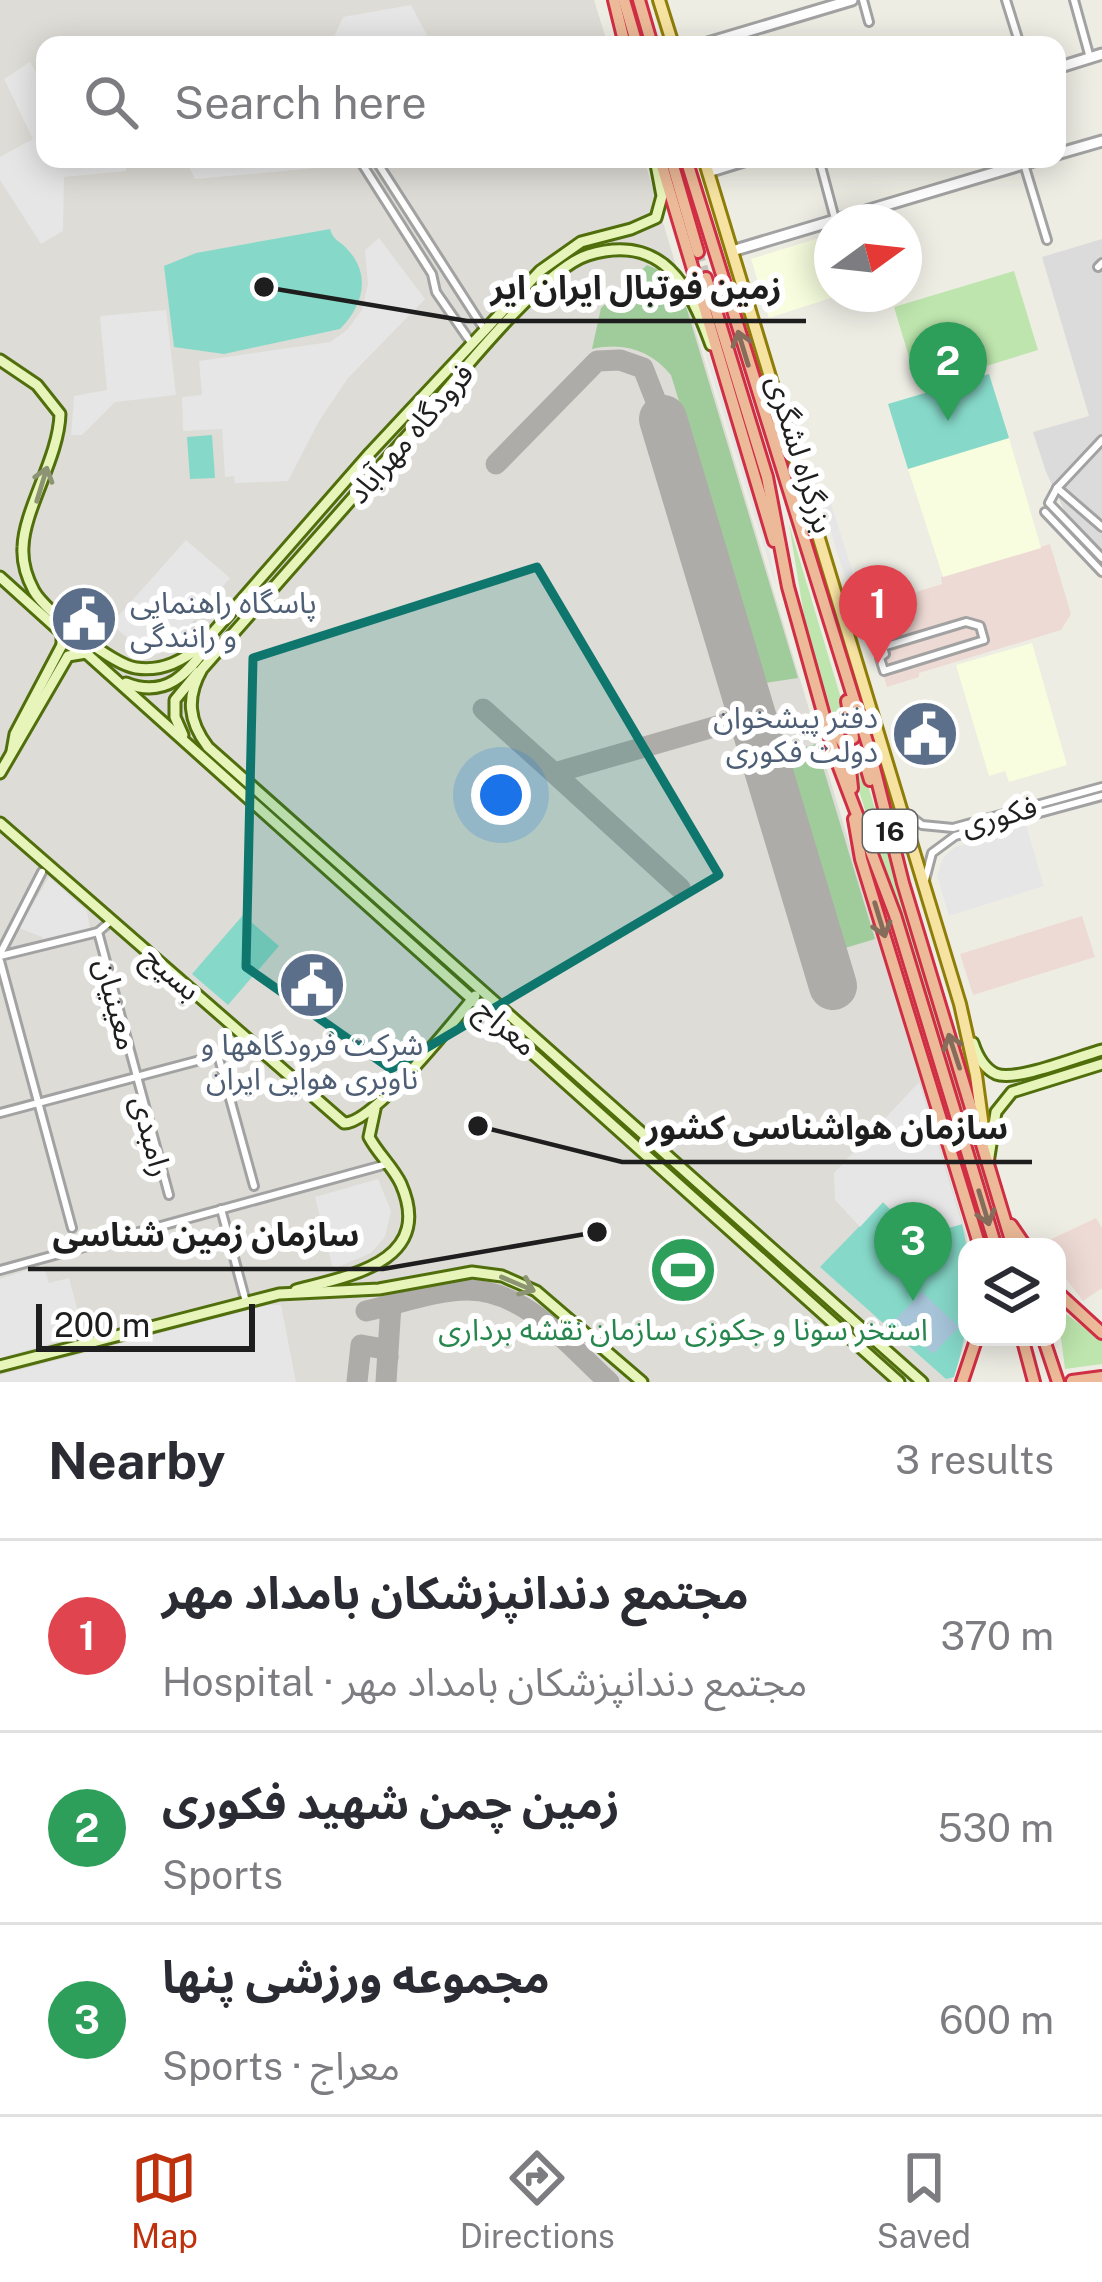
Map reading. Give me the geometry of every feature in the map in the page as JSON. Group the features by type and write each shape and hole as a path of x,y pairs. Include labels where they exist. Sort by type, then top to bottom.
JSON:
{"highway":[{"path":"614,0 623,36"},
{"path":"624,0 634,36"},
{"path":"640,0 650,36"},
{"name":"16","path":"660,168 788,586"},
{"path":"673,168 698,252"},
{"name":"بزرگراه لشگری","path":"689,168 869,748 902,883 1010,1238"},
{"name":"بزرگراه لشگری","path":"706,278 767,477 788,586 813,676 902,935 993,1238"},
{"path":"774,391 790,500"},
{"path":"813,676 838,740 849,742 854,733 840,662"},
{"path":"902,883 866,763 858,759 850,770 861,859 977,1238"},
{"path":"1003,1213 1020,1238"},
{"path":"1066,1300 1102,1333"},
{"path":"962,1381 974,1346"},
{"path":"1024,1346 1034,1382"},
{"path":"1046,1346 1058,1382"},
{"path":"1072,1381 1102,1377"}],"main road":[{"path":"659,0 670,36"},
{"name":"فرودگاه مهرآباد","path":"87,639 120,664 138,669 168,666 203,644 540,271 567,248 656,218 662,196 658,168"},
{"path":"707,168 925,884 964,1023 988,1163"},
{"name":"فرودگاه مهرآباد","path":"204,751 190,710 202,669 489,343 568,264 603,252 630,253 656,260 683,281 727,388"},
{"path":"0,360 37,385 60,414 22,541 33,599"},
{"path":"310,521 324,532"},
{"path":"0,577 33,599 65,634 87,639"},
{"path":"0,773 68,656 86,653 132,686 171,686 237,606"},
{"path":"65,634 87,639"},
{"path":"12,751 15,734 65,634"},
{"name":"معراج","path":"112,675 922,1382"},
{"name":"بسیج","path":"0,823 344,1123 356,1123 377,1105"},
{"path":"0,1366 367,1270 395,1250 406,1232 407,1208 398,1179 369,1137 370,1117 477,993"},
{"path":"964,1023 984,1065 993,1073 1011,1076"},
{"path":"1102,1050 1011,1076 1000,1085 1003,1091 1012,1092 1102,1064"},
{"name":"معراج","path":"575,1080 899,1382"},
{"path":"988,1163 996,1112 1012,1092"},
{"path":"279,1294 379,1289 456,1274 502,1276 548,1300 642,1382"}],"street":[{"path":"731,36 853,0"},
{"path":"863,0 869,22"},
{"path":"1006,0 1017,36"},
{"path":"1066,65 1096,56 1074,0"},
{"path":"1066,151 1102,141"},
{"path":"363,168 471,344 489,343 381,168"},
{"path":"822,168 832,204"},
{"path":"890,204 1011,168"},
{"path":"1025,168 1048,240"},
{"path":"732,250 814,226"},
{"path":"472,314 486,318 500,314"},
{"path":"1102,440 1049,503 1102,558"},
{"path":"1057,488 1102,527"},
{"path":"1045,512 1102,572"},
{"path":"966,622 980,626 984,640 884,671 883,647 966,622"},
{"name":"فکوری","path":"902,807 922,826 945,829 1102,787"},
{"name":"فکوری","path":"925,884 932,853 955,836 1102,796"},
{"path":"42,872 0,957 72,1228"},
{"path":"0,957 98,932 112,920"},
{"name":"معینیان","path":"98,932 136,1077"},
{"path":"0,1113 238,1050"},
{"path":"218,1055 254,1186"},
{"name":"رامبدی","path":"136,1077 169,1196"},
{"path":"0,1270 387,1164"},
{"path":"221,1209 246,1302"}],"highlighted area":[{"path":"537,567 719,875 391,1069 246,967 253,658"}],"shaded area":[{"path":"0,0 594,0 605,36 36,36 36,168 647,168 967,1236 958,1238 958,1346 964,1346 951,1382 0,1382"},
{"path":"411,5 427,36 334,36 343,17"},
{"path":"30,62 36,72 36,168 126,168 64,177 63,231 41,244 0,180 0,157 33,139 4,79"},
{"path":"190,168 316,168 195,179"},
{"path":"330,229 355,260 362,281 359,301 340,329 224,354 174,347 164,266 196,253"},
{"path":"379,238 425,299 348,378 288,481 235,483 234,476 225,477 222,429 183,431 182,397 202,395 199,361 330,342 362,310 368,284 365,250"},
{"path":"1102,239 1102,551 1067,516 1033,432 1089,416 1042,257"},
{"path":"814,240 814,303 769,318 751,259"},
{"path":"690,302 766,534 777,589"},
{"path":"166,310 176,395 115,402 82,435 71,435 74,396 107,390 100,316"},
{"path":"989,374 1009,438 908,469 888,404"},
{"path":"212,435 215,478 190,479 187,437"},
{"path":"1009,438 1041,548 943,577 908,469"},
{"path":"828,494 864,608 855,610 820,497"},
{"path":"186,540 230,578 171,647 157,655 143,651 111,624"},
{"path":"1050,544 1071,614 1061,630 887,687 864,608 942,584 941,577"},
{"path":"1032,643 1067,765 1009,782 1005,771 989,776 956,665"},
{"path":"1026,825 1044,886 949,916 937,875 943,858 955,847"},
{"path":"49,877 87,911 90,929 44,942 19,928"},
{"path":"243,915 279,946 228,1005 192,974"},
{"path":"1082,916 1095,957 973,995 960,954"},
{"path":"919,1082 962,1224 918,1237 883,1202 860,1227 835,1200 834,1173"},
{"path":"378,1179 391,1211 385,1237 371,1253 333,1269 315,1197"},
{"path":"883,1202 918,1237 962,1224 958,1346 962,1346 954,1377 946,1379 820,1267"},
{"path":"1096,1218 1102,1228 1102,1288 1083,1301 1066,1279 1066,1238 1054,1238"},
{"name":"استخر سونا و جکوزی سازمان نقشه برداری","path":"698,1239 713,1253 669,1301 654,1288"},
{"path":"43,1265 49,1283 69,1278 84,1334 0,1358 0,1279"},
{"path":"922,1292 958,1328 933,1354 896,1319"},
{"path":"281,1305 296,1382 0,1382 0,1375"}],"green space":[{"path":"647,265 668,274 682,293 798,678 765,683 671,375 636,350 592,349 601,308"},
{"path":"1014,271 1038,350 918,387 896,312 922,312 922,299"},
{"path":"789,524 851,732 847,739 839,736 806,628"},
{"path":"816,744 875,939 845,948 786,753"},
{"path":"862,765 1002,1238 1002,1238 852,769"},
{"path":"1066,1314 1102,1341 1102,1364 1065,1369"}],"taxiway":[{"path":"496,464 597,361 620,360 643,368 663,419"},
{"path":"483,709 554,773 752,716"},
{"path":"554,773 680,888"},
{"path":"366,1311 443,1292 489,1293 509,1299 546,1323 609,1382"},
{"path":"386,1382 391,1305"},
{"path":"357,1382 361,1345 384,1349 388,1357"}],"runway":[{"path":"663,419 833,986"}],"tunnel":[{"path":"698,252 706,278"}],"place":[{"name":"زمین فوتبال ایران ایر","path":"264,287"},
{"name":"زمین چمن شهید فکوری","path":"948,421"},
{"name":"پاسگاه راهنمایی و رانندگی","path":"84,619"},
{"name":"مجتمع دندانپزشکان بامداد مهر","path":"878,664"},
{"name":"دفتر پیشخوان دولت فکوری","path":"925,734"},
{"name":"شرکت فرودگاهها و ناوبری هوایی ایران","path":"312,985"},
{"name":"سازمان هواشناسی کشور","path":"478,1126"},
{"name":"سازمان زمین شناسی","path":"597,1232"},
{"name":"استخر سونا و جکوزی سازمان نقشه برداری","path":"683,1270"},
{"name":"مجموعه ورزشی پنها","path":"913,1301"}]}
